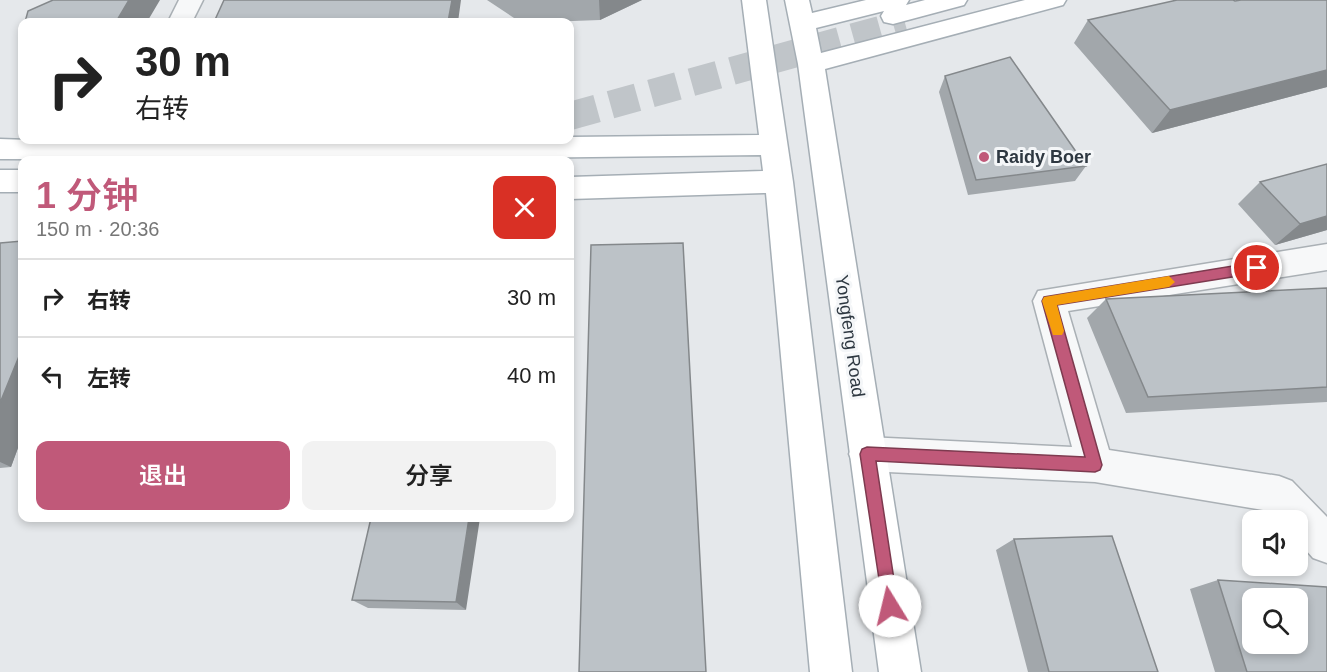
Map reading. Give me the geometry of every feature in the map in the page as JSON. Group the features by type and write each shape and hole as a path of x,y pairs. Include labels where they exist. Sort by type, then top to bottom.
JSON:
{"main road":[{"path":"754,0 779,182 831,672"},
{"path":"898,13 955,0"},
{"path":"799,12 898,13 998,0"},
{"path":"811,63 1054,0"},
{"name":"Yongfeng Road","path":"799,12 811,63 900,672"},
{"path":"0,149 120,146 774,146"},
{"path":"0,169 18,169"},
{"path":"0,181 18,181"},
{"path":"574,188 779,182"},
{"path":"0,204 18,203"}],"street":[{"path":"182,18 191,0"},
{"path":"1095,465 1049,301 1327,256"},
{"path":"867,454 1095,465 1280,494 1327,544"}],"building":[{"path":"53,0 129,0 118,18 26,18 28,11"},
{"path":"224,0 452,0 449,18 216,18"},
{"path":"1177,0 1327,0 1327,70 1170,110 1088,20"},
{"path":"1010,57 1086,166 976,180 945,76"},
{"path":"1327,164 1327,216 1300,224 1260,182"},
{"path":"18,241 18,359 0,403 0,243"},
{"path":"683,243 706,672 579,672 591,245"},
{"path":"1327,288 1327,387 1148,397 1106,299"},
{"path":"370,522 468,522 456,602 352,600"},
{"path":"1112,536 1158,672 1049,672 1014,539"},
{"path":"1218,580 1327,587 1327,672 1247,672"}],"tunnel":[{"path":"574,115 905,23"},
{"path":"301,156 382,144"},
{"path":"424,149 451,144"}],"slow traffic":[{"path":"1057,331 1049,301 1169,282"}],"place":[{"name":"Raidy Boer","path":"984,157"}],"route":[{"path":"890,606 867,454 1095,465 1049,301 1257,268"}]}
